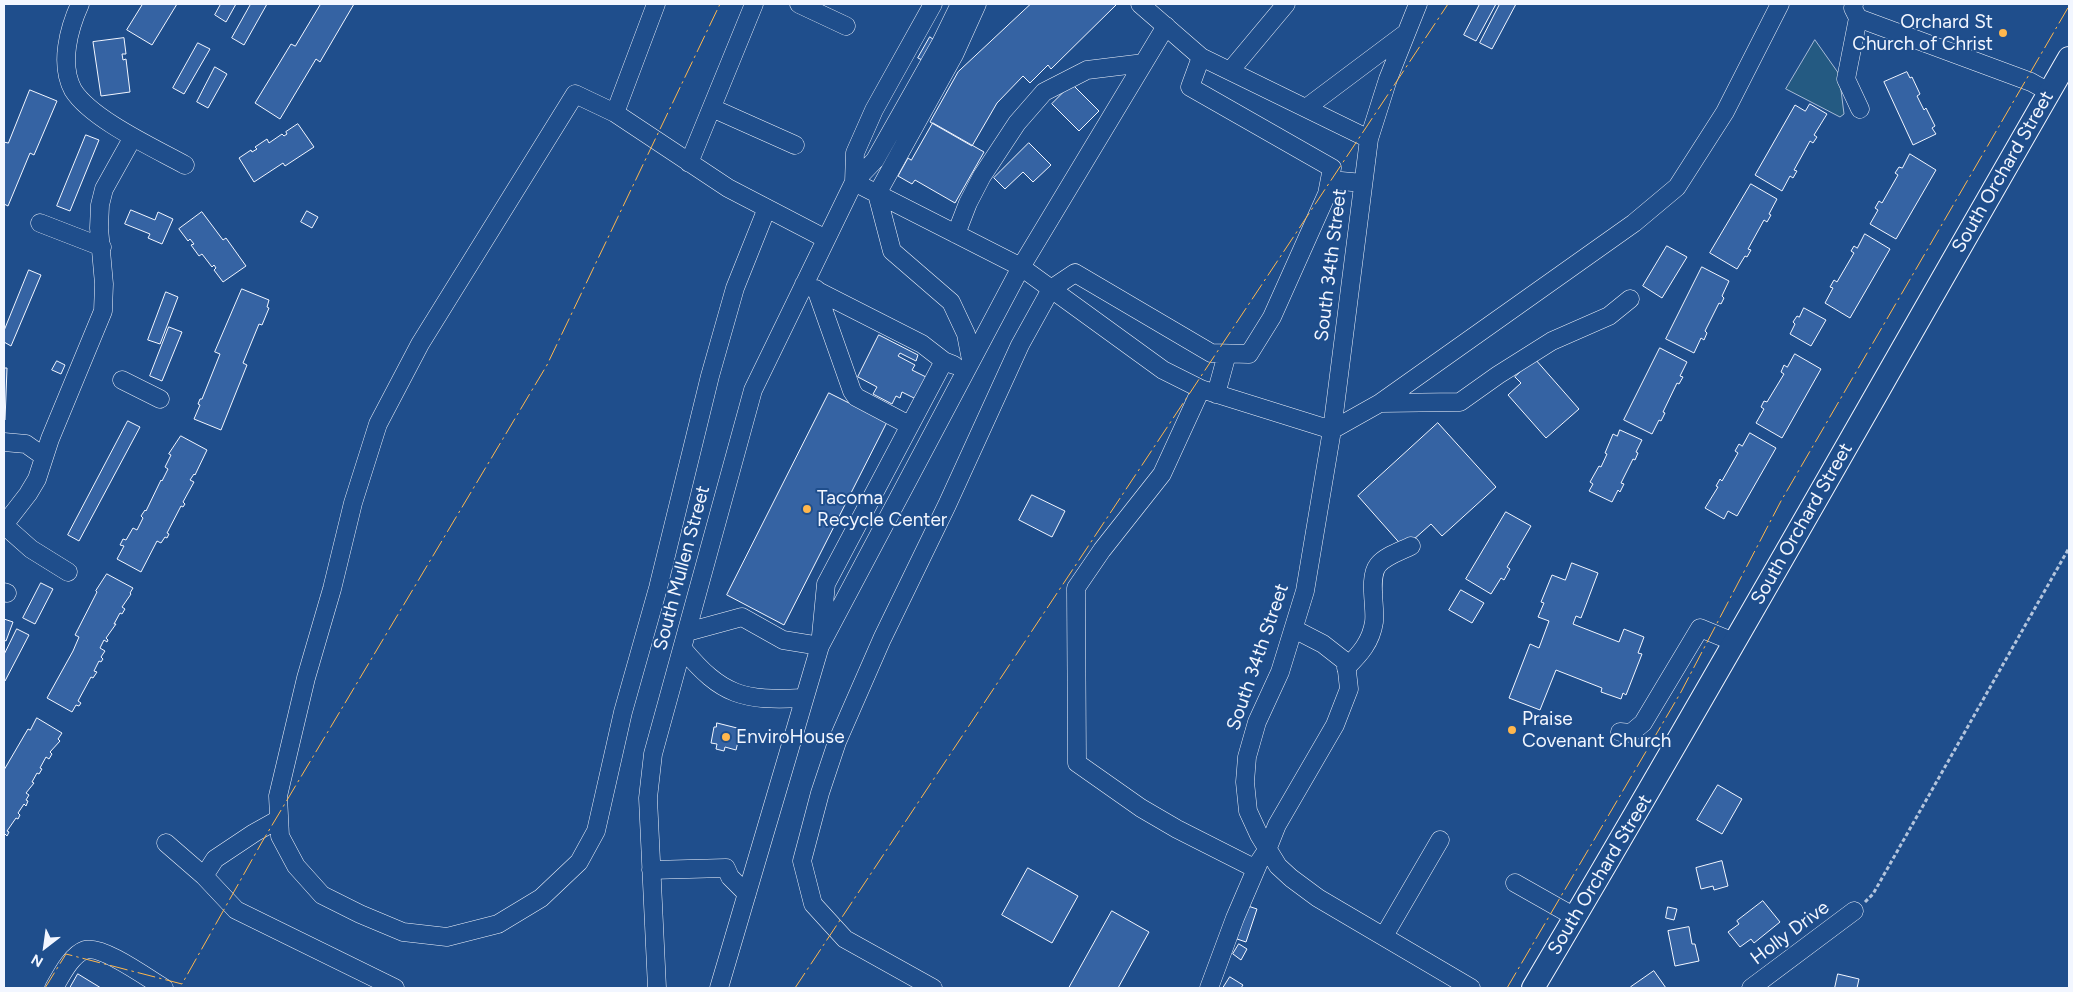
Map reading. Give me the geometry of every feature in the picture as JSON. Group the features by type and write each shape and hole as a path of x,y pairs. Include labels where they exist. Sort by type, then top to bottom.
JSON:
{"main road":[{"name":"South Orchard Street","path":"1533,988 2069,58"}],"street":[{"path":"80,4 69,34 67,51 67,66 74,90 102,118 185,165"},
{"path":"615,113 656,4"},
{"path":"689,163 754,4"},
{"path":"799,4 846,26"},
{"path":"854,182 856,153 874,110 933,4"},
{"path":"854,182 875,160 941,43 960,4"},
{"path":"968,365 966,334 951,302 892,251 878,194 954,55 977,4"},
{"path":"1230,71 1286,4"},
{"path":"1406,34 1418,4"},
{"path":"1306,108 1406,34 1427,4"},
{"path":"854,182 1021,267 1164,370 1209,391 1332,430 1380,403 1634,224 1678,187 1725,112 1780,4"},
{"path":"1150,7 1166,26 1201,57 1369,139"},
{"path":"1860,109 1846,79 1856,11 2031,82 2049,92"},
{"path":"719,988 803,698 820,646 1021,267 1166,26"},
{"name":"South 34th Street","path":"1406,34 1388,79 1369,139 1332,430 1305,591 1280,672 1257,722 1247,757 1245,782 1248,811 1267,850 1278,866 1291,878 1318,898 1471,988"},
{"path":"933,988 845,939 813,904 802,860 820,793 837,742 882,639 947,505 1020,346 1051,289 1075,272 1211,353 1249,354 1272,317 1327,194 1332,168 1190,87 1201,57"},
{"path":"956,234 968,203 982,176 1017,123 1044,92 1087,70 1144,63"},
{"path":"767,208 735,288 710,376 658,588 623,712 596,831 579,862 541,898 498,924 447,937 403,932 322,895 296,866 280,836 278,796 306,678 332,588 353,502 378,424 420,344 575,94 615,113 728,188 767,208 826,239"},
{"path":"712,108 795,145"},
{"path":"4,529 4,525 37,479 43,456 103,310 104,284 99,228 100,205 104,189 133,137"},
{"path":"1330,180 1363,183"},
{"name":"South Mullen Street","path":"657,988 648,798 653,754 752,390 810,286 826,239 854,182"},
{"path":"40,223 102,247"},
{"path":"810,286 922,344 944,360 968,365"},
{"path":"810,286 856,397 909,425"},
{"path":"1380,403 1460,402 1498,375 1552,341 1609,316 1630,299"},
{"path":"1227,354 1209,391 1162,474 1102,550 1076,588 1077,763 1141,808 1177,829 1256,869"},
{"path":"820,646 826,584 944,360"},
{"path":"122,380 160,399"},
{"path":"4,442 26,444 43,456"},
{"path":"4,525 31,549 68,572"},
{"path":"1346,668 1364,650 1369,640 1374,622 1373,575 1378,565 1386,558 1412,546"},
{"path":"687,632 742,617 783,640 820,646"},
{"path":"1620,732 1631,733 1643,724 1700,628 1734,642"},
{"path":"1209,988 1235,918 1256,869 1267,850 1277,825 1335,725 1349,688 1346,662 1323,644 1294,629"},
{"path":"683,649 701,671 732,692 748,697 766,699 803,698"},
{"path":"204,876 216,860 254,833 279,819"},
{"path":"1384,936 1440,840"},
{"path":"166,843 204,876 236,910 395,988"},
{"path":"652,870 726,868 730,877 747,894"},
{"path":"1515,883 1575,917"},
{"name":"Holly Drive","path":"1751,988 1854,911"},
{"path":"54,988 74,959 89,949 107,954 164,988"}],"path":[{"path":"1854,911 1873,894 2069,548"}],"shaded area":[{"path":"1815,40 1839,74 1844,114 1840,117 1786,89"}],"building":[{"path":"143,4 177,4 152,45 127,30"},
{"path":"221,4 236,4 226,22 215,15"},
{"path":"251,4 267,4 244,45 232,38"},
{"path":"321,4 354,4 320,62 316,59 280,119 255,103 291,44 295,46"},
{"path":"1031,4 1117,4 1051,69 1048,65 1030,83 1023,76 997,103 972,146 930,122 958,72"},
{"path":"1480,4 1496,4 1476,41 1464,35"},
{"path":"1500,4 1516,4 1492,49 1480,43"},
{"path":"930,37 937,42 926,62 918,58"},
{"path":"124,38 126,54 122,54 123,60 126,59 130,92 101,96 93,42"},
{"path":"198,43 210,49 184,94 173,88"},
{"path":"215,67 227,74 208,108 197,102"},
{"path":"1907,72 1910,78 1912,77 1920,94 1917,96 1924,110 1926,108 1935,126 1932,128 1936,134 1913,145 1884,82"},
{"path":"1072,84 1099,111 1079,131 1052,104"},
{"path":"30,90 57,101 34,155 30,153 8,206 4,204 4,142 8,143"},
{"path":"1810,104 1827,114 1814,135 1817,137 1813,143 1810,141 1794,170 1797,171 1793,178 1790,176 1782,191 1755,175 1795,105 1805,111"},
{"path":"933,123 984,152 955,203 915,180 912,184 898,176 908,158 911,160"},
{"path":"298,124 314,147 285,166 283,163 254,182 239,158 251,150 252,152 257,149 255,147 267,139 269,143 282,134 284,136 287,134 286,132"},
{"path":"86,135 99,140 70,211 57,206"},
{"path":"1029,143 1051,165 1033,182 1023,172 1005,189 994,178"},
{"path":"1910,154 1936,170 1896,239 1870,224 1878,210 1875,208 1879,201 1882,203 1898,175 1895,173 1899,167 1902,168"},
{"path":"1751,184 1777,199 1767,222 1764,220 1748,249 1751,250 1747,257 1745,256 1737,269 1710,253"},
{"path":"131,210 155,220 158,212 173,219 162,244 148,238 150,234 125,224"},
{"path":"307,211 318,217 312,228 301,222"},
{"path":"202,212 223,240 226,238 246,266 223,282 214,270 216,268 214,265 212,267 202,254 199,256 191,245 194,244 190,239 188,241 179,229"},
{"path":"1865,234 1890,249 1850,318 1825,303 1833,288 1830,287 1834,280 1837,282 1854,253 1851,251 1854,246 1857,248"},
{"path":"1667,246 1687,257 1662,298 1643,286"},
{"path":"1702,267 1729,281 1722,296 1724,298 1721,304 1719,303 1705,331 1707,333 1704,340 1701,338 1694,353 1666,339"},
{"path":"29,270 41,275 11,346 4,342 4,331"},
{"path":"242,289 269,300 267,307 269,308 262,325 259,324 243,363 247,365 221,430 194,419 200,405 198,404 200,399 202,399 220,354 215,352"},
{"path":"166,292 178,297 160,344 148,340"},
{"path":"1804,308 1826,320 1811,346 1790,334 1795,324 1793,322 1797,316 1799,317"},
{"path":"169,327 182,332 162,381 150,376"},
{"path":"879,335 918,355 916,361 900,353 898,356 915,365 912,370 930,379 918,400 902,392 900,398 896,396 892,404 873,394 877,387 858,377"},
{"path":"1660,348 1687,362 1680,376 1683,377 1679,384 1677,383 1663,412 1665,413 1652,434 1624,420"},
{"path":"1795,354 1821,369 1782,438 1756,423 1764,409 1761,407 1764,401 1767,402 1784,374 1781,372 1784,365 1787,367"},
{"path":"1535,359 1579,409 1546,438 1508,395 1521,383 1515,377"},
{"path":"57,361 65,365 61,374 52,370"},
{"path":"4,368 7,368 5,420 4,420"},
{"name":"Tacoma Recycle Center","path":"829,393 887,422 784,625 727,595"},
{"path":"128,421 140,427 79,541 68,535"},
{"path":"1438,423 1496,487 1442,536 1431,524 1404,548 1358,496"},
{"path":"1620,430 1642,440 1636,452 1638,453 1635,460 1633,459 1621,483 1624,484 1620,492 1618,490 1612,502 1589,491 1593,484 1590,482 1599,466 1601,467 1613,434 1617,436"},
{"path":"1750,433 1776,448 1737,516 1728,511 1724,519 1705,508 1718,487 1716,486 1720,479 1722,481 1738,453 1735,451 1739,444 1742,446"},
{"path":"181,436 207,450 195,475 190,480 194,482 183,502 185,504 183,507 181,506 167,533 169,534 167,538 165,537 161,543 157,541 141,572 117,559 124,546 120,545 123,539 126,540 133,528 137,530 143,518 141,516 146,511 168,469 165,467 171,455 169,454"},
{"path":"1032,495 1065,511 1052,537 1019,520"},
{"path":"1506,512 1531,526 1507,567 1510,569 1504,580 1501,578 1491,594 1466,579"},
{"path":"1572,563 1598,573 1581,618 1576,616 1573,624 1619,642 1624,629 1644,637 1638,653 1642,654 1626,695 1623,693 1621,699 1601,692 1602,688 1556,670 1540,710 1509,698 1530,644 1539,648 1549,621 1538,617 1544,603 1541,602 1552,575 1565,580"},
{"path":"107,574 133,588 122,607 125,609 122,614 120,613 114,624 116,624 106,638 107,642 104,640 100,648 105,651 101,657 103,659 101,662 99,661 94,671 97,672 93,678 91,677 78,701 81,703 79,706 76,705 72,712 47,698 73,651 79,637 75,635 96,591"},
{"path":"41,583 53,589 35,624 23,618"},
{"path":"1461,590 1484,603 1472,623 1449,610"},
{"path":"4,619 13,622 6,641 4,640"},
{"path":"17,629 29,635 5,681 4,655"},
{"path":"37,718 62,733 58,739 60,741 50,752 52,754 49,759 46,757 40,768 42,769 39,774 37,773 32,782 34,783 26,793 29,795 26,800 28,801 26,806 24,804 18,813 20,815 18,819 16,818 7,831 9,832 7,836 5,834 4,837 4,770 28,729 30,730"},
{"name":"EnviroHouse","path":"717,723 741,729 736,750 725,747 724,751 716,749 717,744 711,743 714,727 716,727"},
{"path":"1718,785 1742,799 1722,834 1697,820"},
{"path":"1722,861 1728,886 1714,890 1713,886 1701,889 1696,868"},
{"path":"1028,868 1078,896 1052,943 1002,915"},
{"path":"1763,901 1780,922 1754,943 1751,939 1740,947 1728,932 1739,924 1737,921"},
{"path":"1248,906 1257,909 1246,942 1237,939"},
{"path":"1668,907 1677,909 1674,920 1666,918"},
{"path":"1112,911 1149,932 1118,988 1069,988"},
{"path":"1689,927 1692,944 1695,944 1699,961 1675,966 1668,931"},
{"path":"1239,944 1247,949 1241,960 1233,954"},
{"path":"1654,971 1666,988 1631,987"},
{"path":"78,974 101,988 70,988"},
{"path":"1838,974 1859,979 1857,988 1835,988"},
{"path":"1230,977 1243,985 1241,988 1223,988"}],"power":[{"path":"45,988 66,954 182,984 262,842 547,365 720,4"},
{"path":"795,988 1448,4"},
{"path":"1507,988 1681,692 1781,501 2069,6"}],"place":[{"name":"Orchard St Church of Christ","path":"2003,33"},
{"name":"Tacoma Recycle Center","path":"807,509"},
{"name":"Praise Covenant Church","path":"1512,730"},
{"name":"EnviroHouse","path":"726,737"}]}
